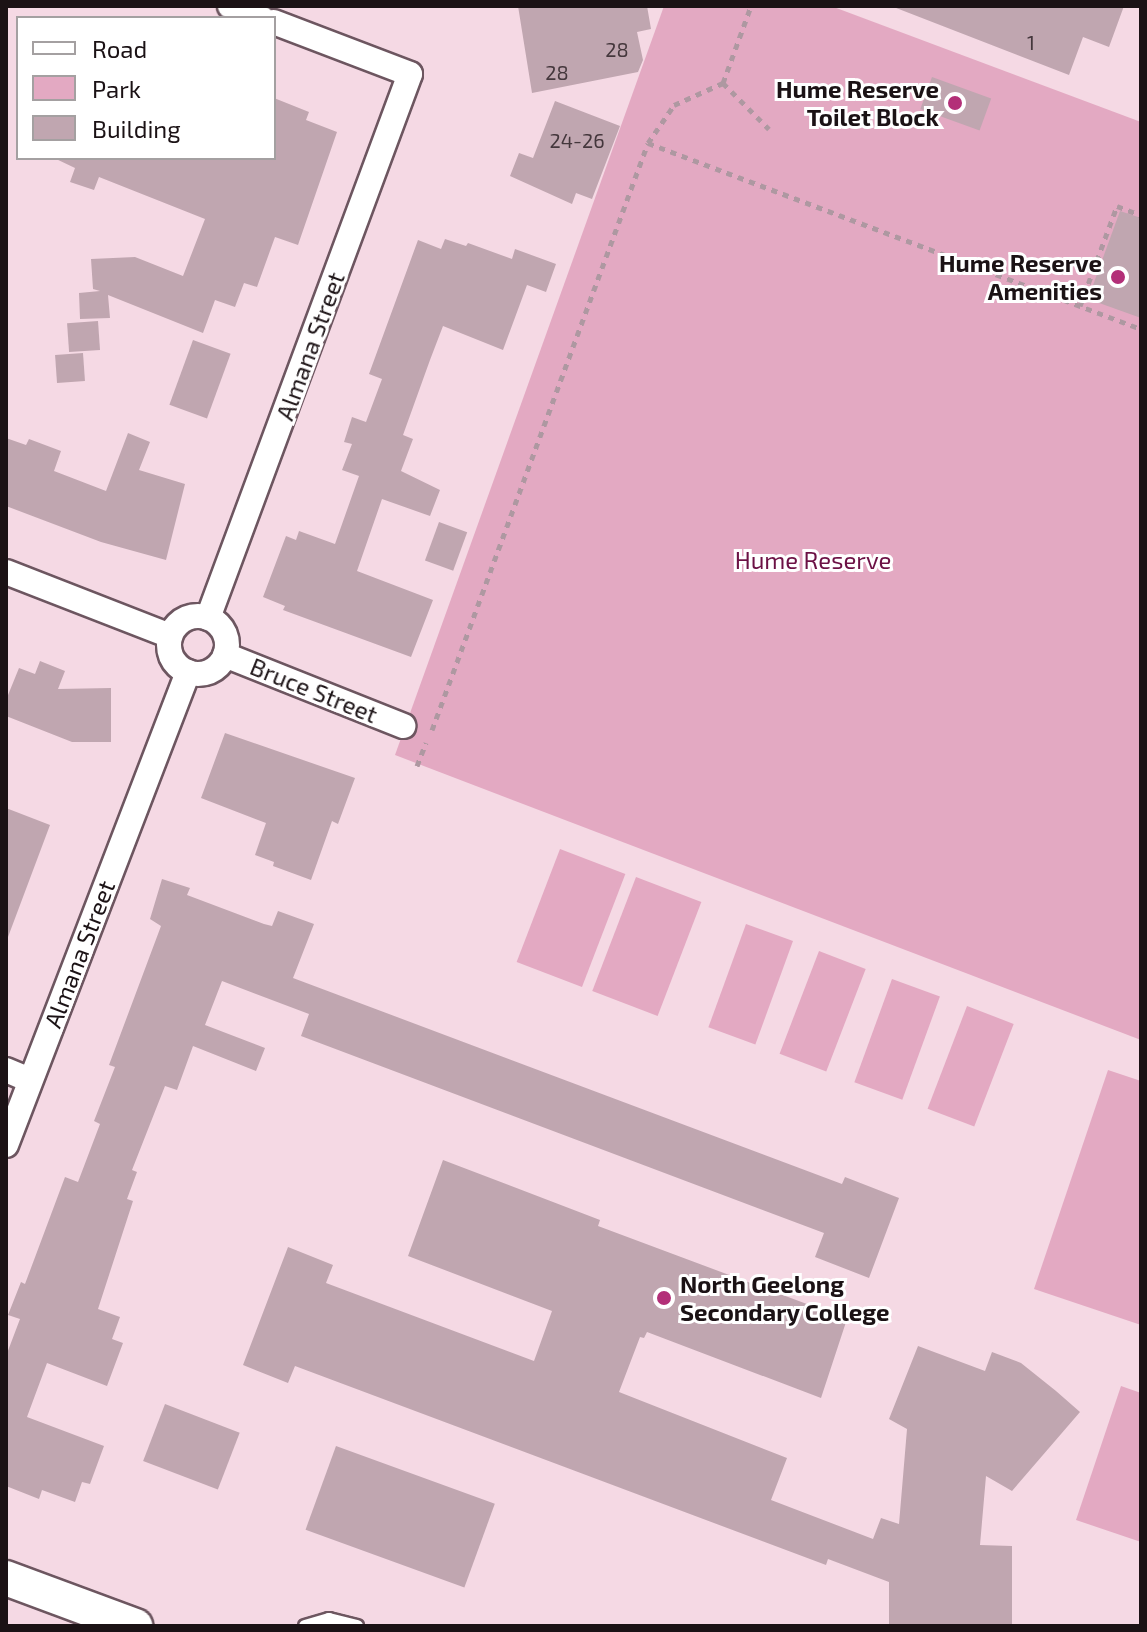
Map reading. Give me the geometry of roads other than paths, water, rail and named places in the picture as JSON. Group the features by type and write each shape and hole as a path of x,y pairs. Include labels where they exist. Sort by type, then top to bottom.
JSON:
{"main road":[{"path":"6,1578 135,1626"}],"street":[{"path":"230,6 257,16"},
{"name":"Almana Street","path":"208,618 410,74 276,23"},
{"path":"6,572 170,636"},
{"path":"190,617 208,618 222,629 225,655 221,663 206,673 188,672 170,653 170,636 174,627 190,617"},
{"name":"Bruce Street","path":"225,655 403,726"},
{"name":"Almana Street","path":"6,1145 188,672"},
{"path":"6,1070 30,1080"}],"lane":[{"path":"305,1626 329,1619 357,1626"}],"place":[{"name":"Hume Reserve Toilet Block","path":"955,103"},
{"name":"Hume Reserve Amenities","path":"1118,277"},
{"name":"North Geelong Secondary College","path":"664,1298"}],"park label":[{"name":"Hume Reserve","path":"813,560"}]}
